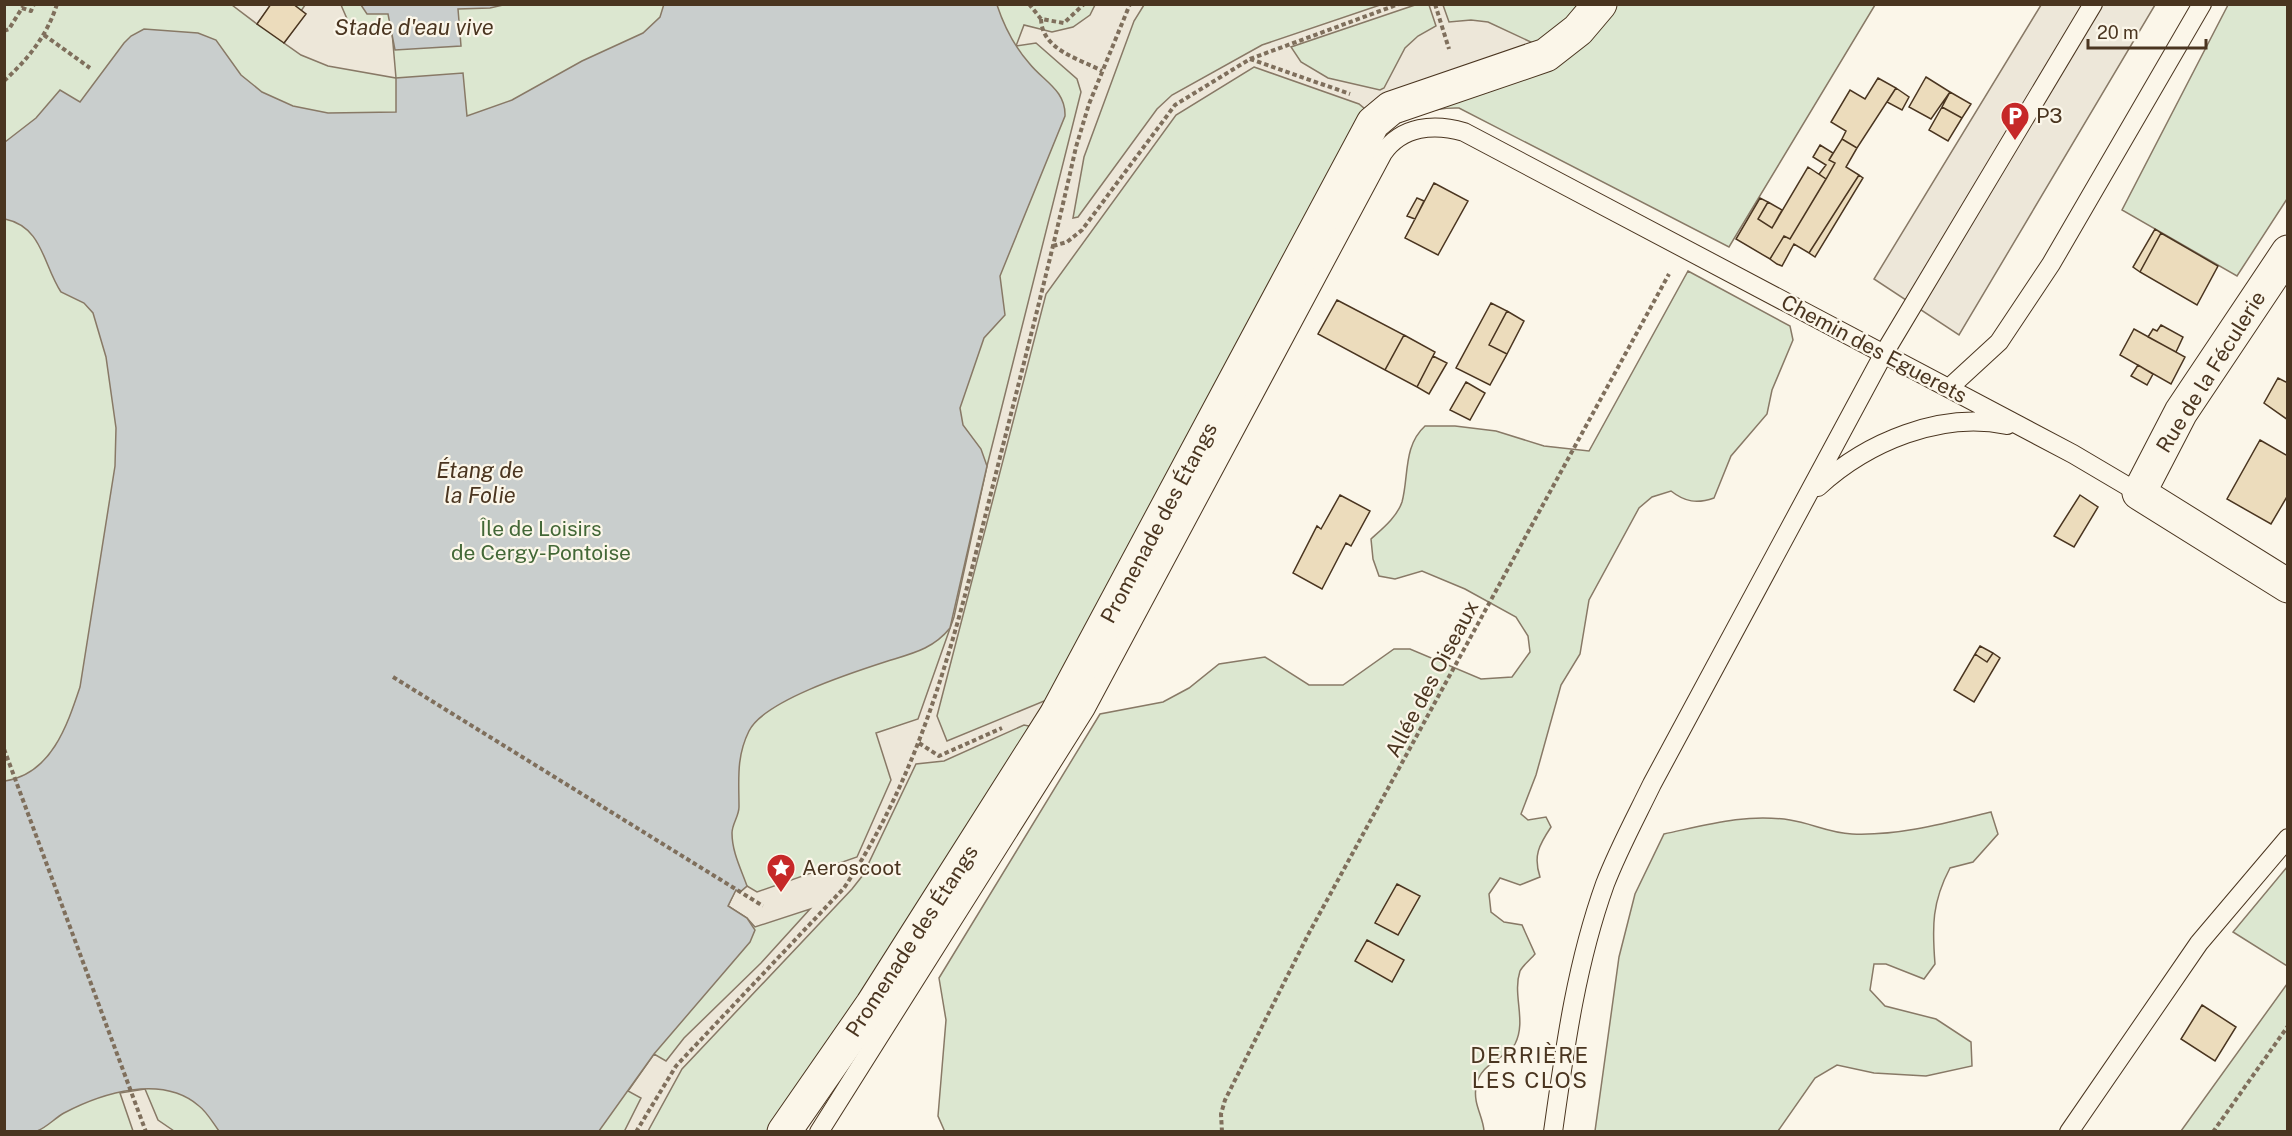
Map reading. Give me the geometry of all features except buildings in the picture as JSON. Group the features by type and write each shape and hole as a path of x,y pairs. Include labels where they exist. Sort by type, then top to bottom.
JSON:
{"street":[{"name":"Promenade des Étangs","path":"784,1131 872,1005 1056,715 1378,117 1391,108 1529,63 1555,50 1578,30 1600,4"},
{"name":"Rue de la Féculerie","path":"2139,493 2181,412 2288,252"},
{"name":"Chemin des Eguerets","path":"2139,493 2288,586"}],"lane":[{"path":"1552,1131 1572,998 1606,883 1652,784 1807,500 1883,354 2093,4"},
{"path":"1949,388 1999,342 2051,264 2202,4"},
{"name":"Promenade des Étangs","path":"819,1131 1084,710 1383,153 1389,145 1406,133 1429,127 1451,128"},
{"name":"Chemin des Eguerets","path":"1451,128 1464,132 1684,247 2022,429 2073,454 2139,493"},
{"path":"1807,500 1844,466 1876,447 1917,431 1957,422 1977,421 2022,429"},
{"path":"2069,1131 2199,943 2288,838"}],"path":[{"path":"4,31 9,29 22,8 31,11 34,4"},
{"path":"4,81 32,52 44,35 57,4"},
{"path":"1029,4 1041,19 1042,32 1054,47 1102,71"},
{"path":"1041,19 1064,22 1084,4"},
{"path":"636,1131 676,1066 844,888 862,861 919,743 952,650 1076,147 1102,71 1130,4"},
{"path":"1053,246 1067,242 1082,230 1174,105 1250,59 1399,4"},
{"path":"1435,4 1461,85"},
{"path":"44,35 90,68"},
{"path":"1250,59 1391,108"},
{"name":"Allée des Oiseaux","path":"1222,1131 1221,1114 1225,1100 1309,933 1684,247"},
{"path":"393,677 763,906"},
{"path":"919,743 939,756 1011,724"},
{"path":"4,749 146,1131"},
{"path":"2213,1131 2288,1026"}],"green space":[{"name":"Étang de la Folie","path":"4,5 1875,5 1729,247 1459,108 1439,109 1419,114 1383,132 797,1132 5,1131"},
{"path":"2228,5 2287,5 2287,199 2237,276 2122,210"},
{"path":"1688,271 1790,326 1793,340 1772,390 1767,414 1731,456 1714,498 1691,501 1671,491 1652,497 1639,508 1589,600 1580,654 1561,685 1536,775 1521,814 1528,820 1546,817 1551,827 1538,851 1537,863 1540,877 1520,885 1500,878 1489,894 1491,912 1504,922 1522,925 1535,954 1521,969 1518,980 1520,1026 1515,1044 1482,1072 1478,1079 1475,1093 1484,1131 945,1132 938,1116 946,1020 939,978 1100,714 1163,702 1189,688 1219,664 1265,657 1309,685 1343,685 1394,649 1410,649 1481,679 1512,677 1530,652 1528,636 1516,617 1465,589 1422,571 1395,579 1379,576 1373,559 1371,539 1389,522 1400,507 1410,452 1418,434 1425,426 1455,426 1496,431 1544,446 1589,451"},
{"path":"1991,812 1998,834 1973,862 1950,868 1944,880 1935,914 1935,964 1924,979 1886,964 1874,964 1870,990 1885,1006 1936,1019 1971,1042 1972,1066 1926,1076 1874,1073 1837,1065 1815,1078 1778,1131 1595,1131 1619,957 1635,894 1664,834 1726,821 1758,818 1790,820 1852,834 1887,833 1922,828"},
{"path":"2287,867 2287,966 2233,932"},
{"path":"2287,984 2287,1131 2181,1131"}],"shaded area":[{"path":"232,5 271,5 257,24"},
{"path":"305,5 341,5 348,21 356,29 368,33 392,32 396,78 328,66 301,55 284,43 305,14 301,11"},
{"path":"1095,5 1144,5 1134,21 1084,157 1073,218 1078,217 1157,109 1172,95 1262,45 1380,5 1415,5 1291,47 1301,62 1328,78 1380,90 1384,88 1405,48 1418,36 1436,26 1429,5 1443,5 1449,22 1471,20 1488,22 1535,44 1615,5 1441,102 1441,108 1403,120 1383,132 1038,728 1024,725 944,761 916,764 863,875 852,889 682,1069 648,1131 624,1132 641,1098 628,1091 654,1054 666,1061 684,1038 761,963 810,909 755,927 747,918 728,906 736,889 740,892 747,886 757,892 857,857 891,780 876,733 918,719 954,617 987,466 1081,92 1077,79 1036,43 1016,46 1024,25 1052,32 1073,27 1090,15","holes":["1254,67 1359,104 1365,109 1054,697 947,741 937,716 1046,294 1176,115"]},
{"name":"P3","path":"2041,5 2155,5 1959,335 1874,279"},
{"path":"145,1089 158,1120 174,1131 133,1131 120,1093"}],"water":[{"name":"Étang de la Folie","path":"664,4 997,5 1006,28 1019,50 1053,86 1062,99 1065,116 1000,276 1005,315 984,338 960,408 963,425 981,449 987,466 950,628 944,635 923,649 835,679 792,698 773,708 749,731 740,759 739,810 732,833 735,854 747,886 740,892 736,890 728,906 747,918 755,930 750,942 654,1054 599,1131 219,1131 202,1108 184,1096 150,1089 132,1090 96,1099 64,1113 37,1131 25,1133 5,1131 5,781 21,777 46,758 63,732 80,687 115,466 116,428 106,357 93,313 84,303 61,292 35,238 18,223 5,219 5,142 36,118 60,90 80,102 124,43 144,29 198,33 216,40 241,75 262,92 293,106 328,113 396,112 396,78 463,73 467,116 512,100 582,61 643,33 660,17"},
{"name":"Stade d'eau vive","path":"361,5 503,5 490,8 458,9 461,46 395,50 388,14 367,14"}],"place":[{"name":"P3","path":"2015,142"},
{"name":"Aeroscoot","path":"781,894"}],"district":[{"name":"DERRIÈRE LES CLOS","path":"1530,1068"}],"park label":[{"name":"Île de Loisirs de Cergy-Pontoise","path":"541,541"}]}
